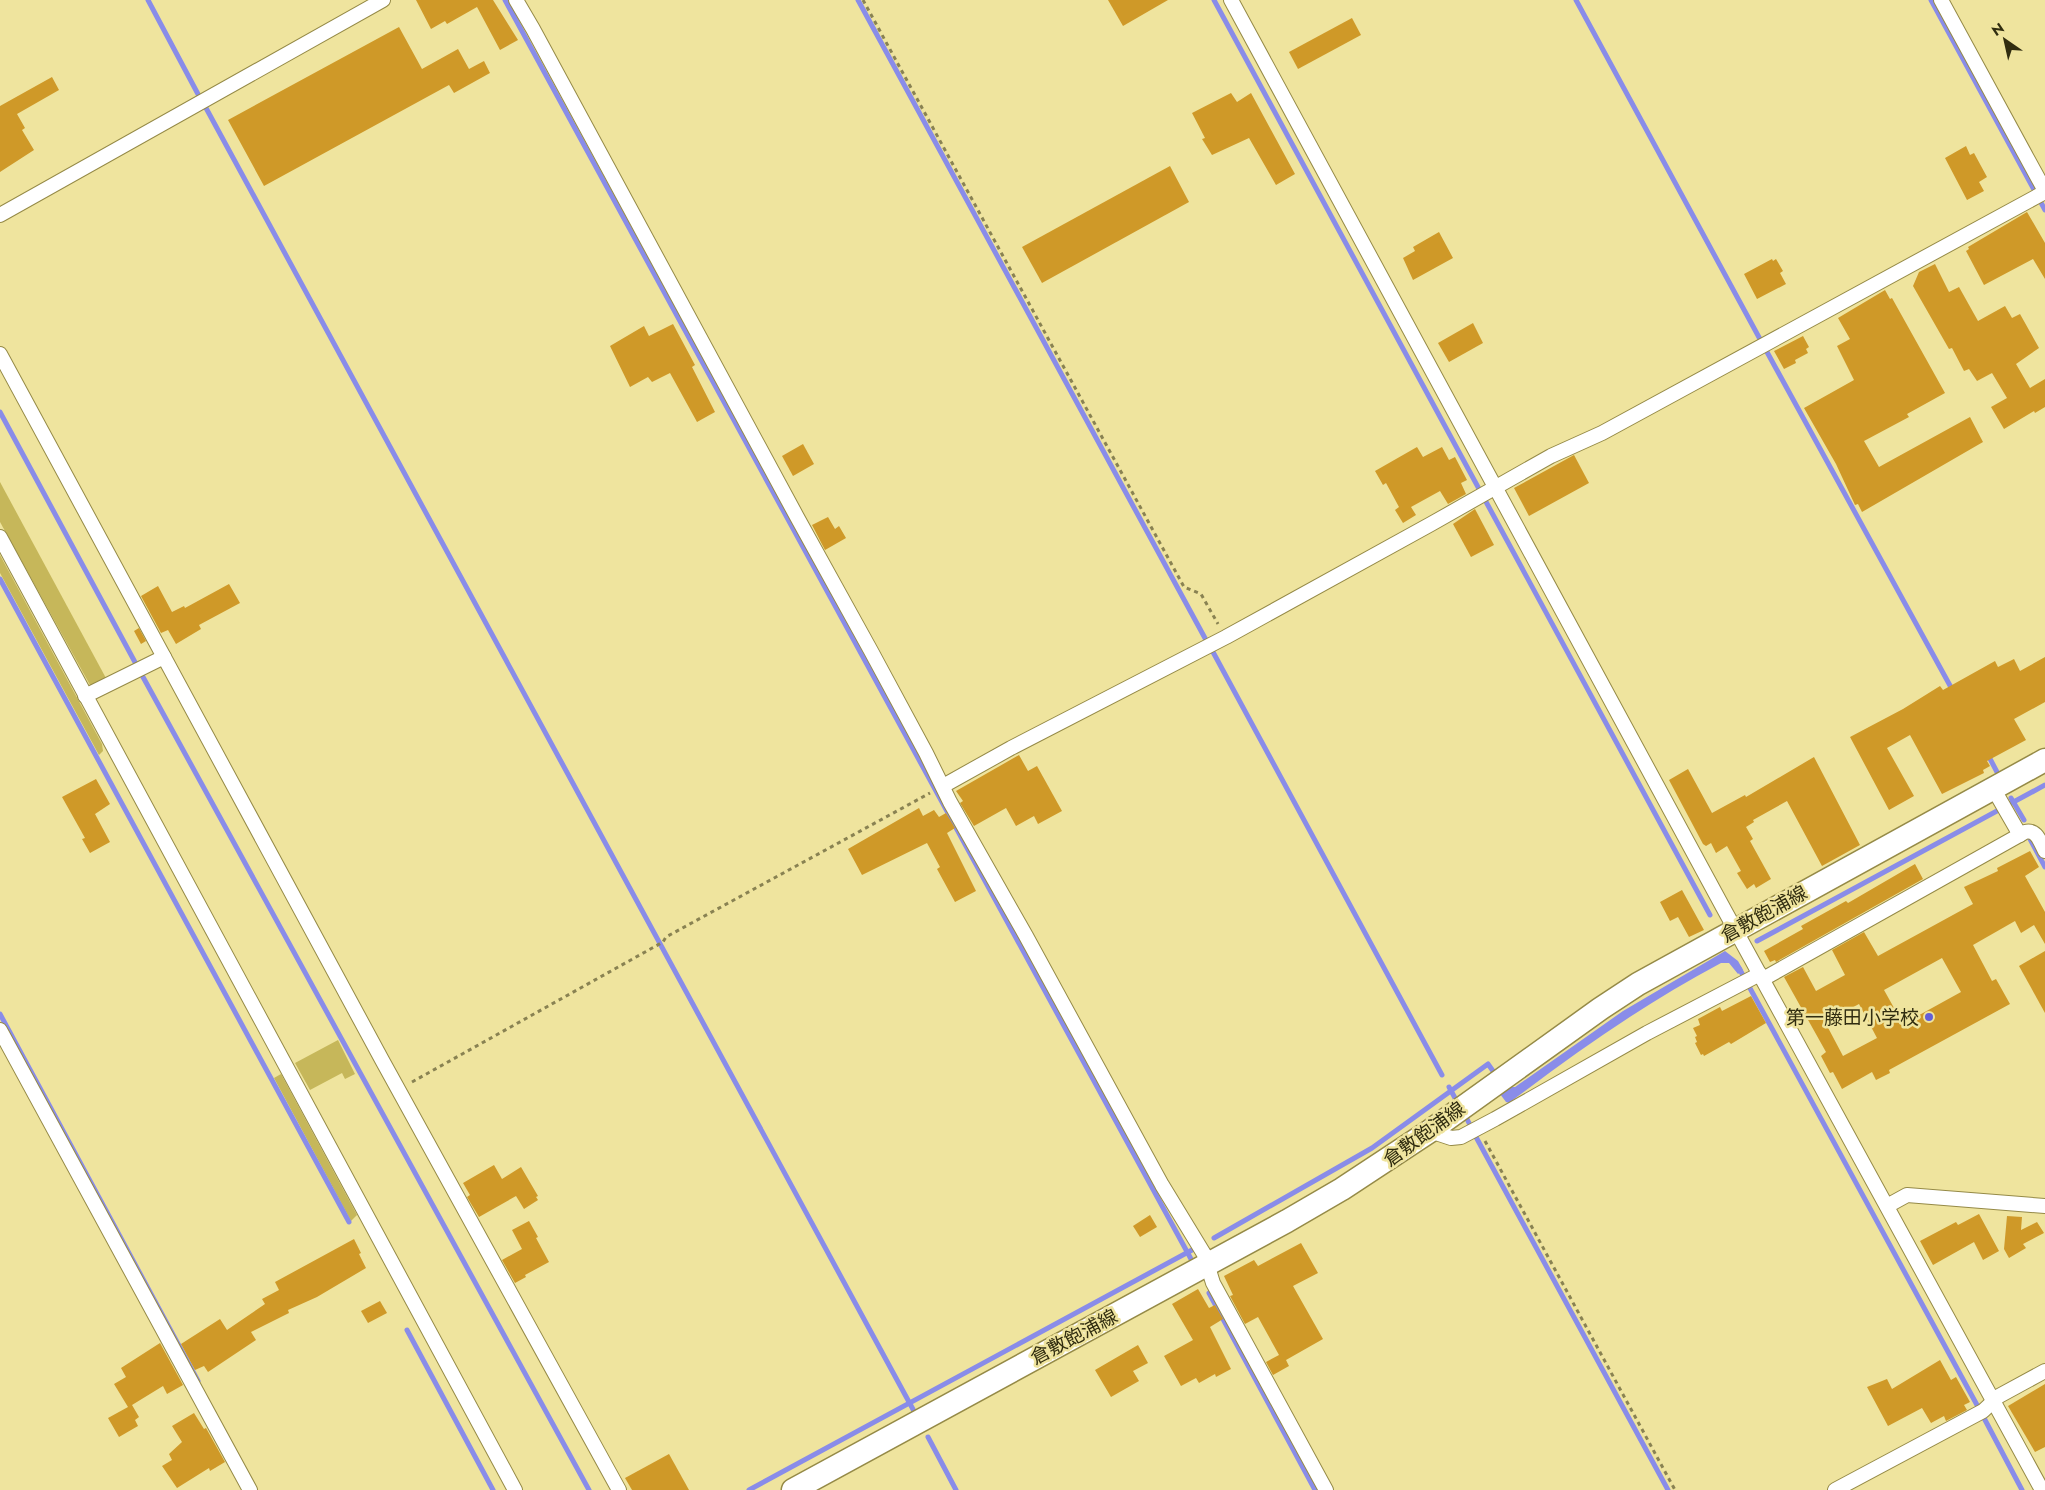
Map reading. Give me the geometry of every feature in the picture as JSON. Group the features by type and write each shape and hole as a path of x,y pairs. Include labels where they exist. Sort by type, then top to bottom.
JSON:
{"main road":[{"name":"倉敷飽浦線","path":"793,1490 1208,1265 1342,1189 1430,1131 1600,1009 1638,984 1735,929 2001,802 2045,760"}],"street":[{"path":"0,215 383,0"},
{"path":"516,0 538,37 796,517 871,651 937,789 950,802 1031,945 1162,1185 1204,1254 1214,1283 1326,1490"},
{"path":"1231,0 1487,492 1735,929 1753,979 1887,1206 2042,1490"},
{"path":"937,789 1011,748 1065,722 1226,637 1550,456 1602,433 2042,193 1942,0"},
{"path":"0,354 398,1090 619,1490"},
{"path":"0,537 516,1490"},
{"path":"85,696 164,656"},
{"path":"2001,802 2020,835"},
{"path":"1430,1131 1451,1138 1461,1136 1478,1128 1631,1042 1753,979 2020,835 2031,831 2034,832 2045,851"},
{"path":"0,1030 250,1490"},
{"path":"1887,1206 1907,1195 2045,1206"},
{"path":"1835,1490 1983,1410 1999,1396 2045,1371"}],"path":[{"path":"863,0 1184,587 1201,594 1226,637"},
{"path":"398,1090 663,942 666,937 937,789"},
{"path":"1478,1128 1675,1490"}],"shaded area":[{"path":"0,482 107,680 98,685 90,685 0,522"},
{"path":"0,555 102,744 103,751 99,755 0,573"},
{"path":"338,1040 355,1074 345,1079 342,1073 310,1090 295,1063"},
{"path":"281,1074 357,1215 351,1221 274,1078"}],"water":[{"path":"1725,951 1738,961 1743,970 1738,974 1729,963 1721,963 1612,1028 1509,1103 1500,1094 1510,1087 1515,1087 1623,1011"}],"building":[{"path":"416,0 493,0 518,40 500,50 477,7 447,24 445,21 431,29"},
{"path":"1108,0 1168,0 1123,26"},
{"path":"1352,18 1361,35 1298,69 1289,52"},
{"path":"399,27 422,69 458,49 469,69 484,61 490,73 454,93 449,85 264,186 228,120"},
{"path":"52,77 59,90 17,114 25,128 22,130 34,150 0,172 0,106"},
{"path":"1231,93 1237,102 1251,93 1295,174 1276,185 1249,138 1212,155 1202,139 1205,138 1192,113"},
{"path":"1966,146 1970,155 1974,153 1987,177 1979,182 1984,191 1967,200 1945,158"},
{"path":"1170,166 1189,202 1042,283 1022,247"},
{"path":"2027,212 2045,243 2045,279 2033,259 1984,285 1966,251 1969,249 1968,247"},
{"path":"1439,232 1453,258 1413,280 1403,258 1415,251 1413,247"},
{"path":"1772,259 1773,261 1776,259 1783,271 1780,273 1786,284 1757,299 1744,274"},
{"path":"1935,264 1949,292 1959,287 1978,321 2005,306 2012,318 2020,314 2039,348 2016,364 2030,388 2045,379 2045,407 2035,413 2034,411 2004,429 1991,407 2007,398 1992,373 1977,381 1969,369 1964,371 1952,348 1949,349 1913,286 1919,272"},
{"path":"1885,290 1890,299 1892,298 1945,393 1907,414 1909,417 1864,441 1879,467 1970,417 1983,442 1862,512 1858,504 1855,505 1836,464 1804,408 1854,380 1837,346 1850,339 1838,318"},
{"path":"1473,323 1483,343 1449,362 1438,343"},
{"path":"673,324 695,365 692,367 715,412 697,422 670,373 652,382 648,377 630,387 610,346 644,326 649,336"},
{"path":"1803,336 1809,347 1806,349 1808,353 1795,360 1796,363 1784,369 1774,351"},
{"path":"803,444 814,464 793,476 782,456"},
{"path":"1417,447 1423,457 1442,447 1449,460 1455,457 1467,480 1461,483 1466,494 1448,504 1440,491 1411,507 1416,515 1403,523 1395,510 1399,507 1386,483 1383,485 1375,471"},
{"path":"1574,455 1589,483 1529,516 1514,488"},
{"path":"1475,509 1494,545 1471,557 1453,524"},
{"path":"828,517 835,529 839,526 846,538 825,550 812,525"},
{"path":"229,584 240,603 199,625 201,629 176,644 168,630 161,633 141,596 158,586 172,612 184,606 185,608"},
{"path":"139,628 146,641 141,644 134,631"},
{"path":"2045,657 2045,702 2014,719 2026,740 1987,761 1990,766 1983,770 1984,773 1942,794 1910,735 1887,748 1914,796 1889,810 1850,737 1903,709 1940,686 1943,690 1995,661 1998,667 2014,659 2020,671"},
{"path":"1019,755 1028,771 1037,766 1062,811 1038,824 1034,816 1016,826 1006,808 974,826 960,803 963,801 956,791"},
{"path":"1814,757 1860,845 1822,866 1787,801 1753,820 1754,822 1746,827 1753,839 1750,841 1771,879 1756,888 1754,884 1747,889 1737,873 1741,871 1727,846 1716,853 1711,843 1706,846 1703,844 1669,780 1688,769 1712,813 1745,795 1746,797"},
{"path":"96,779 110,804 95,814 110,842 90,853 82,839 85,838 62,797"},
{"path":"919,808 923,816 934,810 939,817 946,813 955,828 947,833 976,891 955,902 937,869 940,867 927,843 862,875 848,849"},
{"path":"2030,851 2039,867 2025,876 2045,912 2045,944 2034,925 2021,933 2015,921 1973,945 1992,981 1996,979 2010,1004 1889,1070 1890,1073 1876,1080 1872,1072 1842,1089 1833,1072 1830,1073 1821,1056 1826,1052 1784,977 1803,967 1816,991 1845,975 1832,950 1864,932 1878,956 1973,904 1964,887 1998,871 1997,868","holes":["1942,958 1961,992 1903,1024 1884,990","1859,1004 1877,1038 1843,1056 1825,1022"]},
{"path":"1915,864 1923,879 1776,962 1775,960 1770,962 1764,951 1803,929 1801,926 1846,901 1848,903"},
{"path":"1682,890 1704,930 1689,937 1678,917 1670,921 1660,902"},
{"path":"2045,951 2045,1013 2019,966"},
{"path":"1751,996 1766,1023 1731,1044 1729,1042 1704,1056 1703,1054 1701,1055 1695,1043 1697,1042 1695,1037 1697,1036 1693,1028 1700,1025 1698,1019 1720,1007 1722,1011"},
{"path":"494,1165 502,1179 521,1167 538,1196 536,1197 538,1200 524,1209 516,1196 479,1217 467,1197 470,1195 463,1183"},
{"path":"1979,1214 1999,1251 1983,1260 1974,1242 1933,1265 1920,1241 1956,1222 1958,1225"},
{"path":"1150,1215 1157,1227 1140,1237 1133,1226"},
{"path":"2007,1216 2022,1217 2021,1230 2037,1222 2044,1233 2023,1244 2026,1248 2009,1258 2004,1249"},
{"path":"529,1221 549,1262 525,1275 526,1277 515,1283 502,1260 522,1249 512,1230"},
{"path":"354,1239 366,1268 317,1297 288,1310 289,1313 251,1332 256,1340 208,1372 204,1366 195,1370 181,1344 220,1319 227,1330 265,1304 262,1299 279,1290 275,1282"},
{"path":"1301,1243 1318,1273 1293,1286 1323,1339 1286,1360 1289,1366 1273,1375 1266,1362 1279,1355 1258,1317 1245,1324 1230,1296 1233,1295 1224,1276 1254,1260 1258,1266"},
{"path":"1198,1289 1209,1308 1215,1305 1223,1319 1210,1327 1231,1369 1216,1377 1215,1374 1199,1383 1196,1378 1181,1386 1164,1356 1193,1340 1172,1304"},
{"path":"380,1301 387,1313 368,1323 361,1311"},
{"path":"160,1343 183,1385 167,1394 163,1386 132,1405 139,1417 135,1420 138,1426 119,1437 108,1418 128,1407 114,1384 126,1377 121,1368"},
{"path":"1138,1345 1148,1363 1133,1371 1139,1381 1111,1397 1095,1370"},
{"path":"1940,1360 1951,1380 1956,1377 1970,1402 1964,1405 1967,1410 1946,1421 1944,1416 1931,1423 1922,1408 1888,1426 1867,1387 1887,1379 1892,1389"},
{"path":"2045,1384 2045,1447 2035,1452 2008,1406"},
{"path":"194,1413 204,1429 206,1428 225,1462 210,1471 209,1468 177,1488 162,1466 172,1460 169,1454 182,1442 172,1426"},
{"path":"669,1454 689,1490 632,1490 625,1478"}],"waterway":[{"path":"148,0 199,96"},
{"path":"505,0 1191,1259"},
{"path":"858,0 1206,640"},
{"path":"1214,0 1710,915"},
{"path":"1576,0 1761,341"},
{"path":"1931,0 2045,210"},
{"path":"206,108 915,1413"},
{"path":"1767,352 1953,691"},
{"path":"0,412 143,677 589,1490"},
{"path":"0,579 349,1222"},
{"path":"1213,652 1442,1075"},
{"path":"1987,753 1997,772"},
{"path":"1757,941 2045,785"},
{"path":"2011,798 2024,820"},
{"path":"2030,839 2045,867"},
{"path":"1739,968 1977,1405"},
{"path":"0,1014 198,1381"},
{"path":"1214,1238 1372,1148 1488,1064 1493,1071"},
{"path":"1449,1087 1455,1098"},
{"path":"1466,1117 1470,1125"},
{"path":"1476,1137 1668,1490"},
{"path":"749,1490 1192,1250"},
{"path":"1209,1293 1315,1490"},
{"path":"407,1330 493,1490"},
{"path":"1984,1418 2022,1490"},
{"path":"928,1437 956,1490"}],"place":[{"name":"第一藤田小学校","path":"1929,1017"}]}
